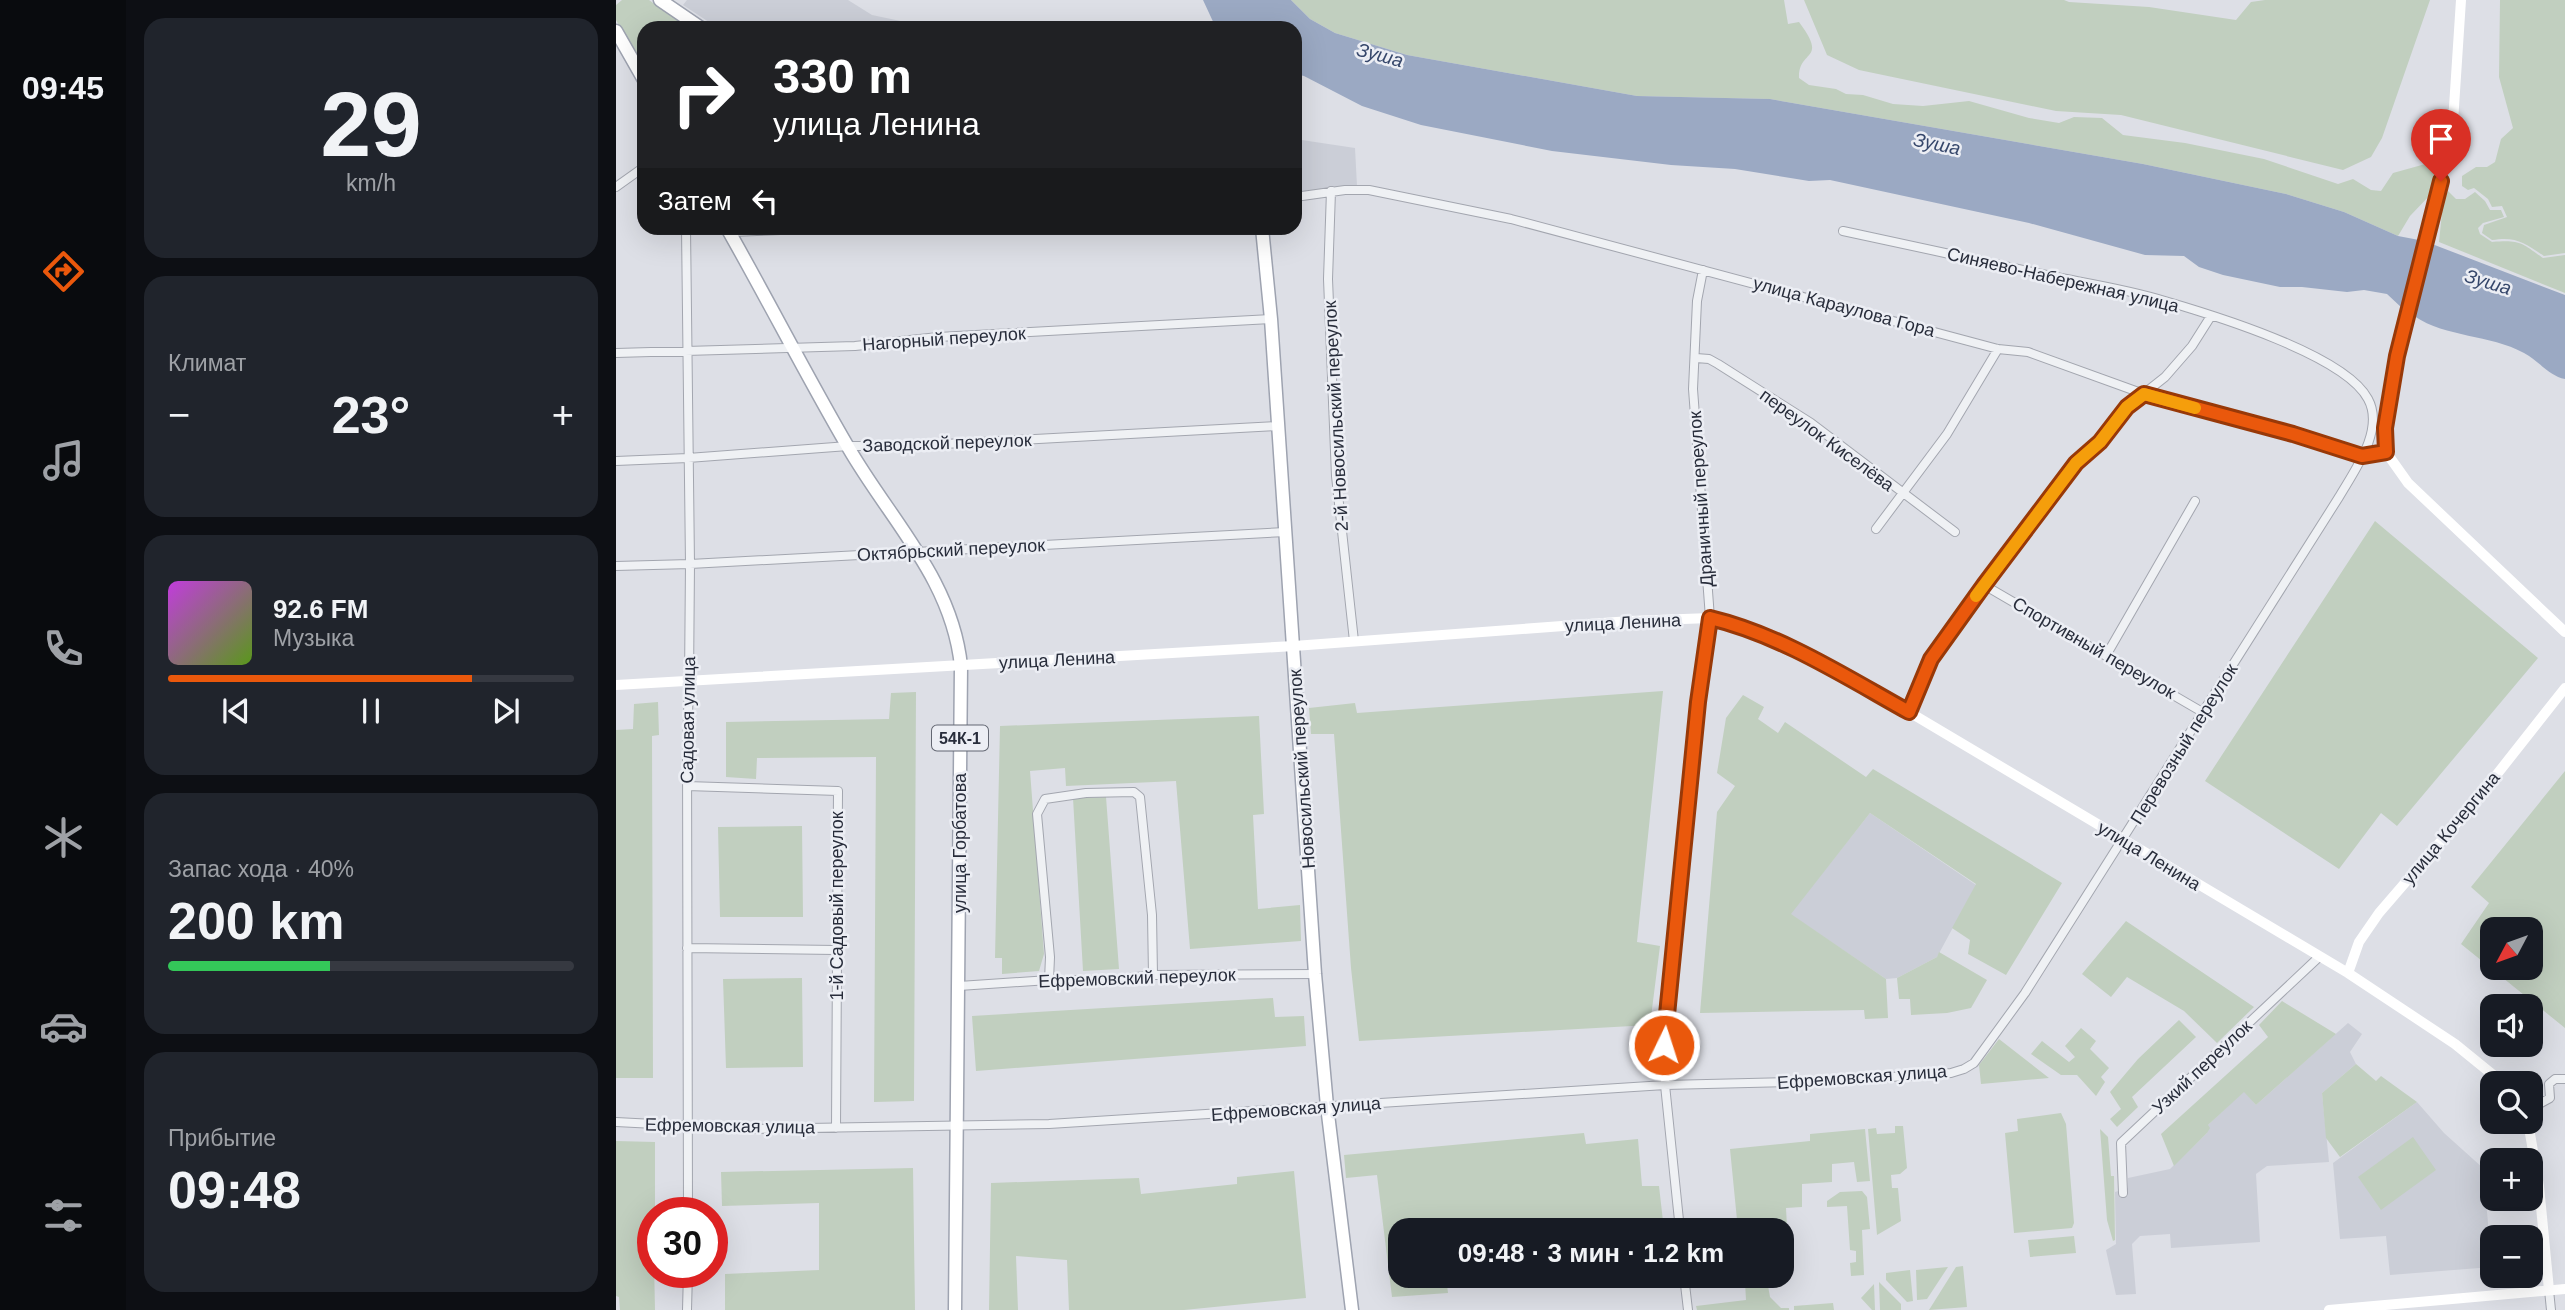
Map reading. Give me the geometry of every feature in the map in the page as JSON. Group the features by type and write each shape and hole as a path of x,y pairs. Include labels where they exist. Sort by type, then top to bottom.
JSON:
{"main road":[{"path":"660,0 691,21"},
{"path":"2461,0 2453,122 2397,356 2385,428 2386,452 2407,484 2565,632"},
{"path":"616,31 637,68"},
{"name":"улица Горбатова","path":"731,235 848,446 933,576 947,606 958,640 961,666 955,1310"},
{"name":"Новосильский переулок","path":"1263,235 1271,318 1315,974 1327,1107 1352,1310"},
{"name":"улица Ленина","path":"616,685 1294,646 1630,621 1710,618 1741,625 1766,636 1909,712 2348,973 2455,1044 2488,1071"},
{"name":"улица Кочергина","path":"2348,973 2359,942 2379,913 2479,797 2565,688"},
{"path":"2530,1134 2539,1186 2549,1290"},
{"path":"2329,1310 2377,1308 2565,1289"}],"street":[{"path":"616,187 637,172"},
{"name":"улица Караулова Гора","path":"1302,196 1331,191 1369,190 1511,219 1998,349 2028,352 2144,394 2293,434 2362,456 2386,452"},
{"name":"2-й Новосильский переулок","path":"1331,191 1328,279 1336,476 1354,641"},
{"name":"Синяево-Набережная улица","path":"1843,231 2164,300 2291,344 2329,365 2360,388 2368,399 2373,414 2371,432 2362,456"},
{"name":"Садовая улица","path":"686,235 690,565 687,786 688,1197"},
{"name":"Драничный переулок","path":"1679,1218 1665,1085 1664,1045 1698,702 1710,618 1694,403 1697,301 1703,270"},
{"path":"1909,712 1931,659 2076,463 2100,442 2127,407 2165,377 2192,346 2211,316"},
{"name":"Нагорный переулок","path":"616,353 855,346 938,337 1271,318"},
{"path":"1876,529 1947,433 1998,349"},
{"name":"переулок Киселёва","path":"1696,358 1709,359 1718,364 1811,423 1955,532"},
{"name":"Заводской переулок","path":"616,461 848,446 907,446 1278,426"},
{"name":"Перевозный переулок","path":"1974,1063 2025,993 2204,712 2362,456"},
{"path":"2107,654 2195,502"},
{"name":"Октябрьский переулок","path":"616,566 690,565 1286,531"},
{"name":"Спортивный переулок","path":"1984,585 2204,712"},
{"name":"1-й Садовый переулок","path":"687,786 838,791 836,1128"},
{"path":"1049,980 1049,944 1038,814 1045,799 1086,793 1134,792 1140,797 1152,915 1153,975"},
{"path":"687,948 836,950"},
{"name":"Узкий переулок","path":"2123,1193 2120,1143 2319,957"},
{"name":"Ефремовский переулок","path":"959,986 1049,980 1113,980 1153,975 1315,974"},
{"name":"Ефремовская улица","path":"616,1122 750,1129 1049,1124 1665,1085 1820,1082 1951,1073 1974,1063"},
{"path":"2543,1102 2550,1098 2549,1084 2556,1079 2565,1079"},
{"path":"687,1310 688,1288"},
{"path":"1685,1288 1688,1310"},
{"path":"2549,1290 2551,1310"}],"shaded area":[{"path":"687,0 848,0 872,15 901,21 707,21 683,5"},
{"path":"1302,140 1355,148 1357,186 1302,191"},
{"path":"1870,813 1976,885 1937,957 1897,978 1886,979 1790,914"},
{"path":"2348,1023 2362,1034 2350,1052 2356,1064 2322,1093 2329,1162 2267,1166 2256,1174 2260,1242 2171,1248 2170,1234 2140,1236 2132,1244 2136,1294 2116,1295 2106,1250 2116,1244 2115,1192 2128,1188 2128,1178 2170,1169 2207,1133 2208,1125 2244,1091 2256,1105"},
{"path":"2417,1102 2444,1133 2480,1165 2480,1211 2487,1211 2488,1225 2480,1225 2480,1268 2390,1275 2386,1236 2340,1239 2333,1163"}],"green space":[{"path":"622,0 649,0 678,21 637,21 637,57 616,20 616,5"},
{"path":"1291,0 1784,0 1788,24 1799,22 1812,44 1812,50 1800,69 1799,78 1809,85 1836,89 1846,94 1863,95 1893,104 1923,106 1969,101 2029,118 2059,123 2074,117 2102,118 2123,135 2185,143 2264,159 2338,184 2353,179 2371,190 2381,191 2393,173 2429,163 2434,140 2444,139 2443,159 2432,193 2410,216 2398,236 2344,212 2286,194 2143,164 1770,99 1637,96 1407,55 1335,33 1310,19"},
{"path":"1804,0 2064,0 2149,7 2236,20 2251,2 2265,0 2430,0 2382,138 2371,157 2343,170 2121,115 2056,111 1859,70 1827,55"},
{"path":"2500,0 2565,0 2565,253 2544,256 2520,242 2508,239 2492,240 2482,233 2484,225 2507,217 2502,206 2492,207 2488,199 2474,188 2468,190 2462,186 2462,176 2476,167 2487,167 2495,162 2501,139 2513,128 2499,77"},
{"path":"2448,191 2456,199 2465,199 2475,192 2490,210 2501,210 2504,217 2483,223 2478,228 2480,234 2492,242 2519,243 2543,258 2565,255 2565,293 2439,242 2443,203"},
{"path":"2375,521 2538,658 2397,826 2381,813 2339,869 2205,781"},
{"path":"1663,691 1637,942 1660,946 1650,1025 1359,1041 1334,734 1311,734 1309,708 1355,703 1357,713"},
{"path":"916,692 914,1101 874,1102 876,757 757,758 756,779 726,777 726,722 889,719 891,693"},
{"path":"1743,695 1764,707 1758,719 1778,733 1785,722 1866,777 1873,769 2062,883 2006,975 1968,954 1970,940 1952,928 1976,884 1870,813 1791,914 1886,979 1888,1018 1865,1019 1864,1010 1700,1013 1717,812 1735,786 1717,773 1726,718"},
{"path":"658,702 659,735 652,736 653,1078 616,1078 616,730 633,729 634,704"},
{"path":"1259,716 1264,814 1253,815 1258,909 1300,905 1301,941 1190,949 1176,781 1066,786 1065,768 1030,771 1044,954 1039,971 1002,974 1002,958 995,958 1000,726"},
{"path":"2565,771 2565,1028 2543,1010 2543,994 2523,994 2506,980 2543,980 2543,917 2480,917 2480,959 2461,944 2489,903 2471,887"},
{"path":"1106,797 1119,969 1083,971 1073,798"},
{"path":"802,826 803,917 720,917 718,827"},
{"path":"2126,921 2254,1007 2217,1043 2184,1011 2127,977 2111,997 2082,974"},
{"path":"1939,952 1987,980 1971,1008 1947,1013 1911,1015 1910,999 1899,999 1897,978 1937,957"},
{"path":"802,978 803,1067 726,1068 723,979"},
{"path":"1273,998 1275,1017 1304,1016 1306,1046 976,1071 972,1016"},
{"path":"2282,1001 2336,1034 2256,1105 2244,1092 2208,1125 2210,1128 2207,1133 2174,1166 2161,1134 2268,1037 2259,1025"},
{"path":"2179,1020 2196,1037 2132,1097 2138,1107 2117,1127 2110,1119 2121,1109 2110,1092 2138,1059"},
{"path":"2081,1028 2096,1041 2090,1049 2109,1068 2101,1077 2105,1082 2096,1096 2077,1075 2061,1075 2031,1054 2042,1041 2069,1062 2075,1057 2065,1046"},
{"path":"1999,1039 2049,1078 1981,1084 1979,1065"},
{"path":"2356,1064 2376,1081 2381,1076 2417,1102 2340,1157 2326,1138 2322,1093"},
{"path":"2061,1113 2066,1124 2074,1223 2072,1228 2014,1233 2005,1133 2018,1131 2017,1119"},
{"path":"1895,1126 1903,1126 1907,1168 1900,1174 1891,1175 1892,1188 1898,1188 1901,1221 1877,1235 1868,1129 1876,1128 1877,1134 1895,1133"},
{"path":"1865,1129 1870,1181 1857,1182 1854,1162 1832,1164 1832,1182 1802,1184 1802,1207 1786,1208 1787,1218 1737,1218 1730,1149 1810,1141 1810,1134"},
{"path":"2100,1129 2108,1137 2111,1176 2114,1176 2113,1241 2107,1220"},
{"path":"1584,1133 1586,1144 1638,1139 1642,1186 1659,1186 1663,1218 1388,1218 1388,1264 1377,1175 1346,1178 1344,1155"},
{"path":"2413,1137 2436,1170 2381,1210 2358,1177"},
{"path":"616,1141 655,1142 655,1197 637,1197 637,1288 655,1288 655,1310 620,1310 619,1297 616,1296"},
{"path":"913,1168 915,1310 725,1310 728,1274 819,1270 819,1203 728,1206 728,1197 722,1197 721,1172"},
{"path":"1294,1171 1306,1298 1184,1310 1069,1310 1067,1260 1016,1256 1018,1310 989,1310 991,1183 1139,1178 1141,1194 1237,1184 1237,1177"},
{"path":"1862,1191 1867,1197 1870,1229 1862,1230 1864,1275 1851,1276 1850,1263 1856,1262 1856,1251 1850,1250 1847,1206 1827,1207 1827,1201 1840,1192"},
{"path":"2074,1236 2076,1253 2030,1257 2028,1240"},
{"path":"1963,1266 1967,1307 1929,1310 1956,1267"},
{"path":"1948,1267 1927,1299 1917,1300 1916,1270"},
{"path":"1910,1270 1913,1301 1907,1302 1886,1280 1886,1273"},
{"path":"1879,1282 1901,1304 1901,1310 1880,1310"},
{"path":"1874,1284 1875,1310 1872,1310 1861,1298"},
{"path":"1391,1288 1447,1288 1448,1293 1392,1297"},
{"path":"1745,1288 1768,1288 1770,1297 1781,1308 1789,1310 1697,1310 1696,1306 1746,1300"},
{"path":"1833,1303 1834,1310 1794,1310 1794,1306"}],"water":[{"name":"Зуша","path":"1203,0 1291,0 1310,19 1335,33 1407,55 1637,96 1770,99 2143,164 2286,194 2344,212 2398,236 2419,240 2402,308 2387,294 2364,290 2347,292 2280,287 2223,275 2199,267 2184,256 2145,255 2029,223 1830,180 1809,181 1735,169 1671,165 1552,151 1421,125 1362,106 1302,76 1302,21 1213,21"},
{"name":"Зуша","path":"2432,244 2565,295 2565,379 2554,375 2529,356 2511,347 2440,328 2414,316"}],"slow traffic":[{"path":"1976,596 2076,463 2100,442 2127,407 2144,394 2195,408"}],"route":[{"path":"1664,1045 1698,702 1710,618 1741,625 1766,636 1909,712 1931,659 1984,585 2076,463 2100,442 2127,407 2144,394 2293,434 2362,456 2386,452 2385,428 2397,356 2441,181"}]}
